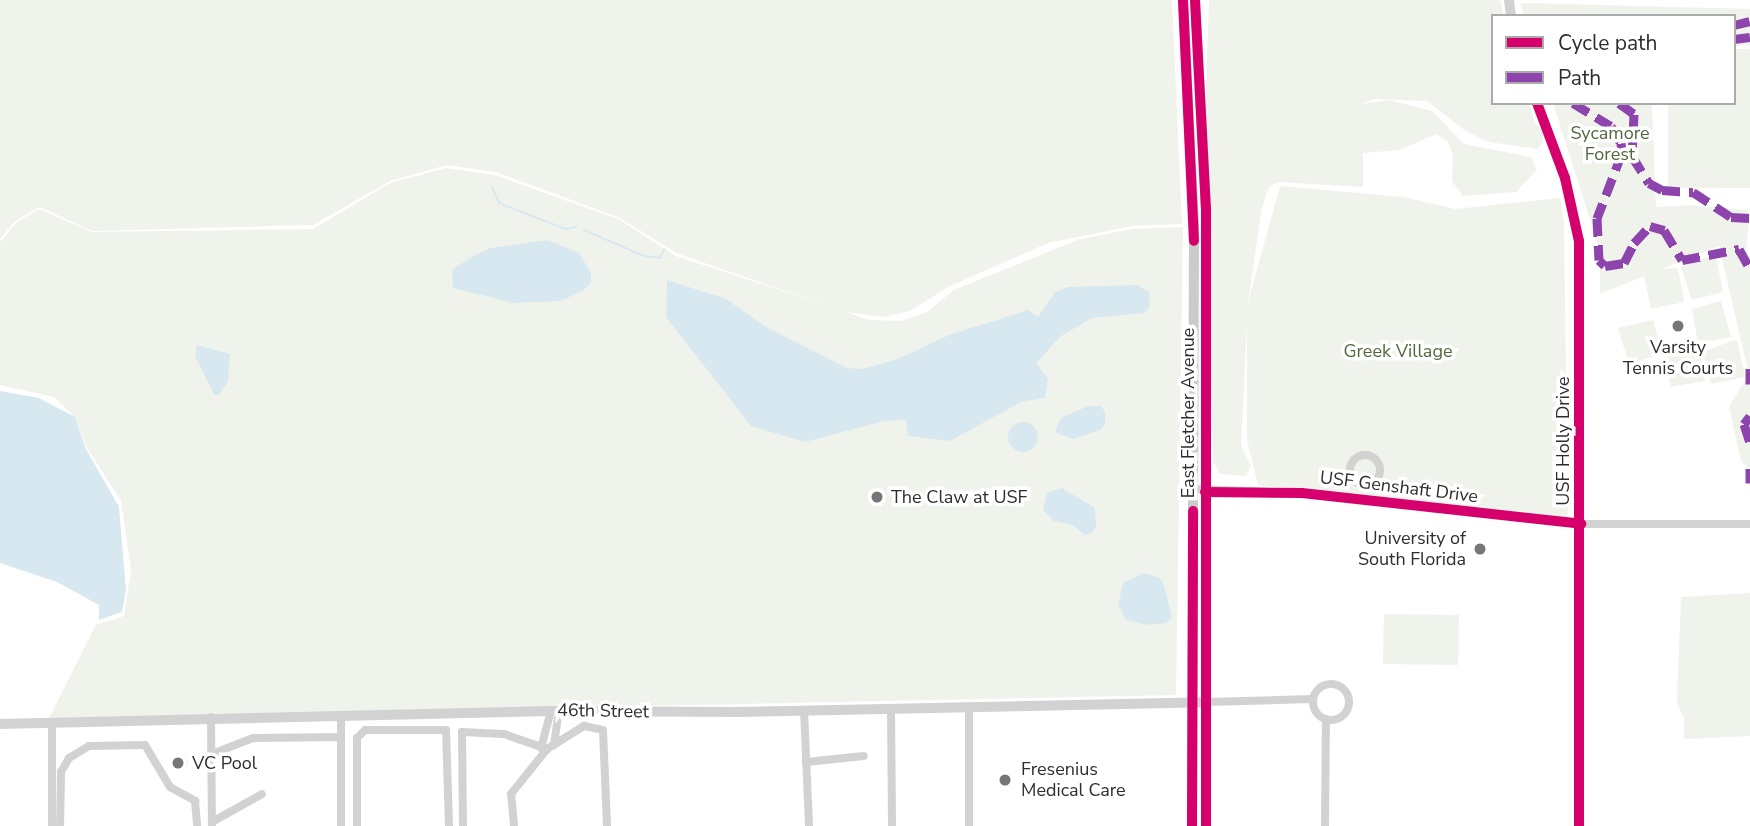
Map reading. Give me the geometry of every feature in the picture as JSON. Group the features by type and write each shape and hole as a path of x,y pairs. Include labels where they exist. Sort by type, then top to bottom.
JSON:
{"main road":[{"name":"East Fletcher Avenue","path":"1183,0 1203,491 1206,826"},
{"name":"East Fletcher Avenue","path":"1192,826 1192,702 1205,478 1206,208 1195,0"}],"street":[{"name":"USF Holly Drive","path":"1538,105 1566,178 1579,241 1581,826"},
{"path":"1205,478 1223,492"},
{"path":"1364,485 1364,499"},
{"name":"USF Genshaft Drive","path":"1203,491 1364,499 1581,524 1750,524"},
{"path":"1329,684 1340,686 1348,695 1345,713 1326,719 1315,711 1313,699 1318,689 1329,684"},
{"path":"1206,702 1313,699"},
{"name":"46th Street","path":"0,724 449,712 804,710 1206,702"},
{"path":"969,706 969,826"},
{"path":"891,708 892,826"},
{"path":"804,710 809,826"},
{"path":"545,747 555,711"},
{"path":"514,826 511,794 545,747 555,711"},
{"path":"449,712 449,826"},
{"path":"389,714 390,730"},
{"path":"341,715 341,826"},
{"path":"211,718 212,824"},
{"path":"1325,826 1326,719"},
{"path":"52,724 57,825"},
{"path":"463,826 462,732 504,734 545,747 584,726 603,730 607,826"},
{"path":"357,826 357,738 365,730 449,732"},
{"path":"212,754 253,737 341,737"},
{"path":"57,825 61,772 69,758 89,746 145,745 153,751 170,787 195,801 197,826"},
{"path":"806,762 864,756"},
{"path":"212,824 262,794"}],"green space":[{"path":"0,0 1172,0 1182,224 1133,226 1048,243 950,286 910,311 883,317 845,312 676,253 620,218 496,172 447,165 390,181 313,225 92,231 40,207 15,221 0,239"},
{"name":"Greek Village","path":"1209,0 1500,0 1504,14 1491,14 1491,105 1530,105 1535,123 1543,130 1543,143 1537,149 1489,142 1467,132 1427,101 1375,99 1361,104 1389,100 1432,111 1464,144 1531,157 1537,170 1516,192 1463,196 1452,181 1453,155 1448,142 1436,134 1400,150 1363,153 1363,187 1278,182 1269,187 1262,208 1248,302 1280,186 1403,197 1455,209 1560,198 1564,222 1568,523 1258,485 1247,440 1247,324 1241,445 1251,466 1246,476 1220,474 1213,461 1205,112"},
{"path":"1520,3 1750,9 1750,45 1736,46 1736,14 1523,14"},
{"path":"1736,49 1750,49 1750,188 1668,188 1668,105 1736,105"},
{"name":"Sycamore Forest","path":"1554,105 1652,105 1656,207 1692,205 1747,210 1750,214 1746,248 1750,262 1750,470 1741,461 1729,406 1749,375 1719,246 1662,269 1678,268 1684,302 1651,309 1644,276 1600,294 1600,251"},
{"path":"446,168 495,175 618,219 676,256 870,320 901,321 927,312 954,290 1080,239 1132,229 1183,227 1176,695 49,718 96,625 124,616 131,569 121,501 87,448 75,417 54,397 0,385 0,242 17,222 39,209 92,232 313,229 390,183"},
{"path":"1712,255 1716,257 1723,292 1692,300 1681,267"},
{"path":"1721,301 1731,337 1698,343 1692,309"},
{"path":"1653,320 1662,354 1629,364 1618,328"},
{"path":"1734,340 1738,342 1745,377 1711,384 1703,352"},
{"path":"1698,348 1705,381 1671,387 1665,354"},
{"path":"1750,593 1750,736 1684,739 1684,718 1677,703 1681,597"},
{"path":"1384,614 1459,615 1458,665 1383,664"}],"shaded area":[{"path":"548,240 579,253 591,273 591,282 583,291 560,301 514,303 453,288 452,270 470,258 490,248"},
{"path":"667,280 726,299 768,328 847,368 864,369 900,358 949,335 1028,310 1038,317 1055,292 1068,287 1138,285 1149,292 1150,306 1145,313 1092,318 1061,336 1036,363 1048,379 1045,398 1021,402 950,441 908,436 906,420 884,421 805,442 751,426 666,317"},
{"path":"197,345 230,354 228,381 219,395 214,395 195,356"},
{"path":"0,391 39,398 75,417 86,449 119,507 126,590 122,612 99,620 99,605 57,582 0,563"},
{"path":"1088,406 1101,406 1105,412 1105,424 1100,430 1073,439 1055,432 1061,418"},
{"path":"1023,422 1033,427 1038,437 1033,447 1023,452 1013,447 1008,437 1013,427"},
{"path":"1062,488 1095,508 1096,527 1091,533 1084,535 1073,525 1054,521 1043,510 1047,493"},
{"path":"1144,573 1160,578 1164,585 1172,618 1166,623 1148,625 1126,620 1118,605 1123,583"},
{"name":"VC Pool","path":"179,754 185,757 188,763 185,769 179,772 173,769 170,763 173,757"}],"waterway":[{"path":"492,187 499,203 565,229 576,227"},
{"path":"584,230 644,256 660,258 664,249"}],"marked path":[{"path":"1736,24 1750,21"},
{"path":"1736,39 1750,37"},
{"path":"1576,105 1611,126 1621,143 1622,153 1597,218 1599,260 1605,266 1624,263 1634,243 1650,226 1664,230 1682,260 1739,249 1750,269"},
{"path":"1622,105 1634,114 1632,156 1649,183 1662,190 1693,192 1731,217 1750,218"},
{"path":"1750,368 1750,384"},
{"path":"1750,416 1744,424 1750,443"},
{"path":"1750,468 1750,483"}],"cycle path":[{"path":"1183,0 1194,241"},
{"path":"1195,0 1206,208 1206,826"},
{"path":"1538,105 1565,178 1579,241 1579,826"},
{"path":"1205,492 1302,493 1581,524"},
{"path":"1192,826 1193,511"}],"place":[{"name":"Varsity Tennis Courts","path":"1678,326"},
{"name":"The Claw at USF","path":"877,497"},
{"name":"University of South Florida","path":"1480,549"},
{"name":"VC Pool","path":"178,763"},
{"name":"Fresenius Medical Care","path":"1005,780"}]}
